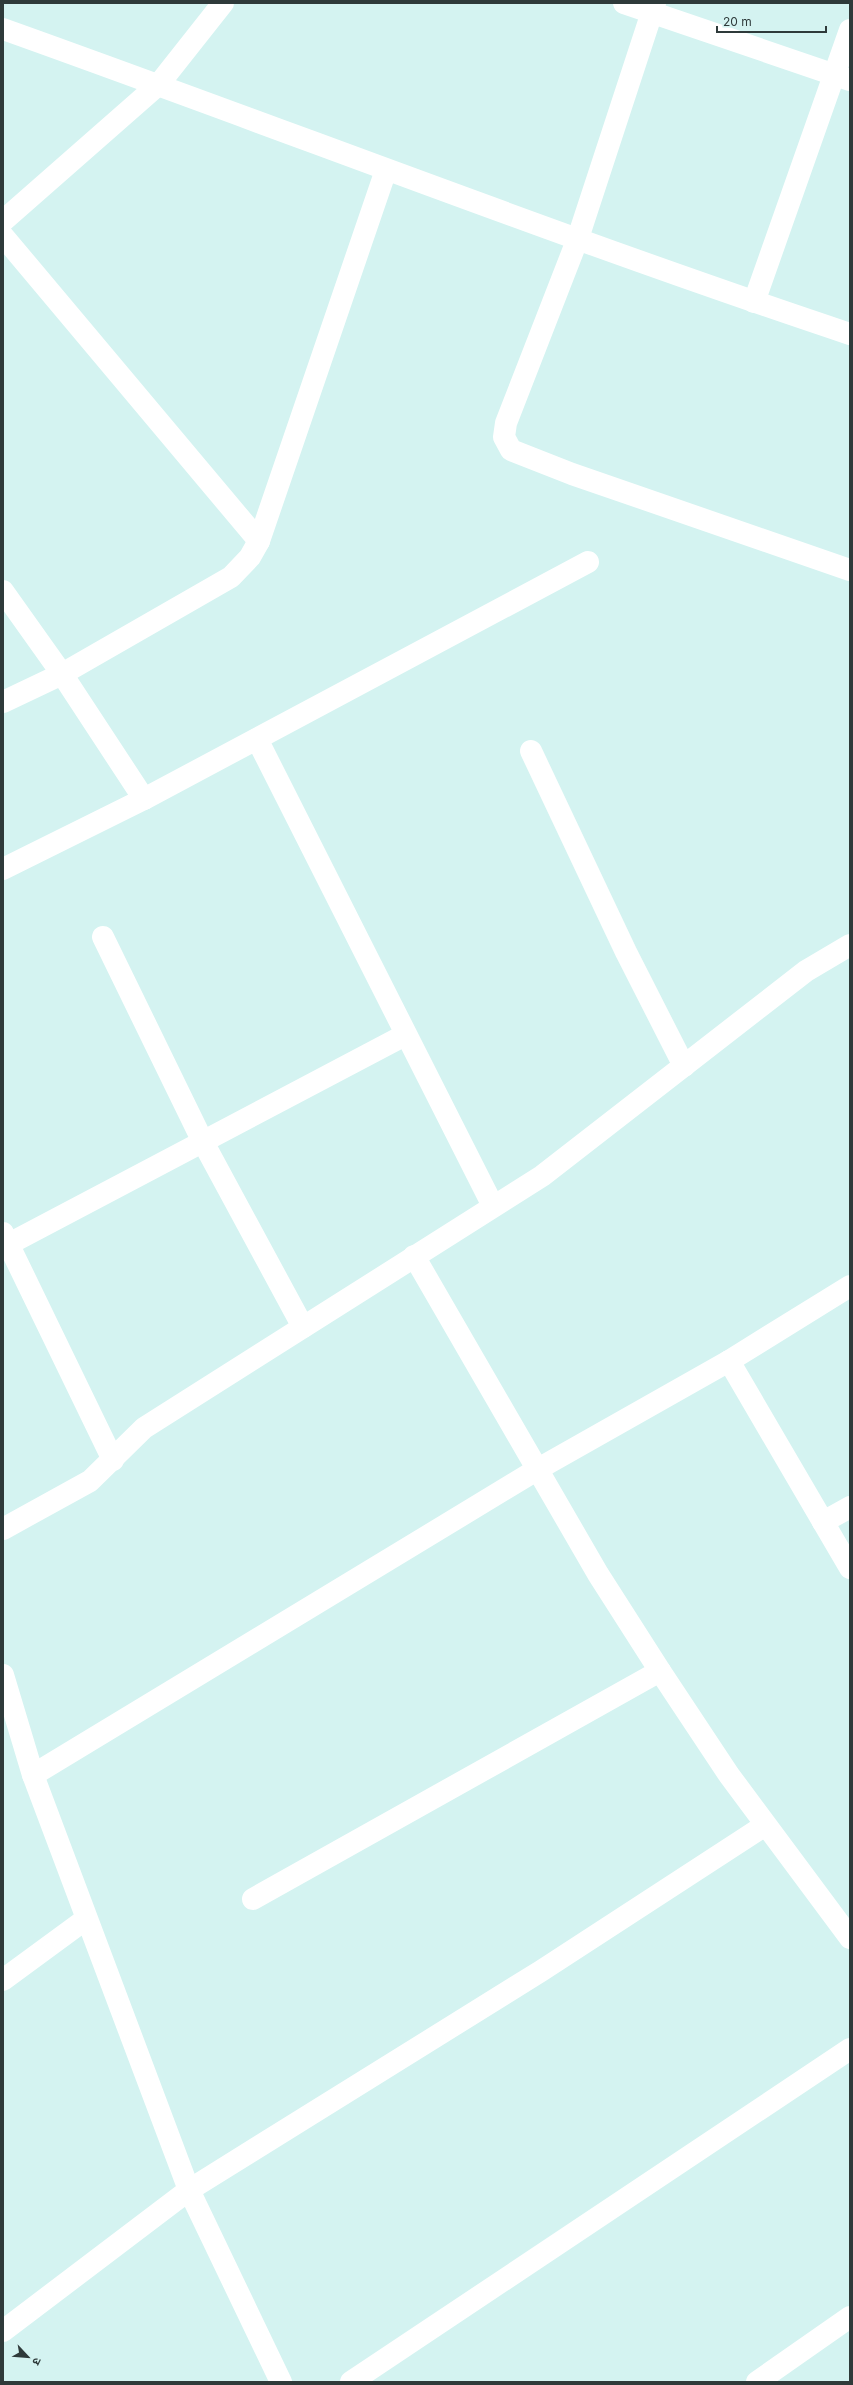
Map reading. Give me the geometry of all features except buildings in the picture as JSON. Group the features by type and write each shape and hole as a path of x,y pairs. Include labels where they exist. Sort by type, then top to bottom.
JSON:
{"street":[{"path":"3,221 159,84 223,3"},
{"path":"624,3 653,7 842,77"},
{"path":"653,7 578,238 506,424 504,437 511,450 572,474 850,570"},
{"path":"3,28 159,84 386,170 754,302 850,334"},
{"path":"754,302 842,77 850,30"},
{"path":"3,702 62,674 231,577 250,557 259,541 386,170"},
{"path":"3,236 259,541"},
{"path":"3,869 144,799 588,562"},
{"path":"3,591 62,674 144,799"},
{"path":"257,739 405,1035 493,1206"},
{"path":"531,751 626,952 684,1066"},
{"path":"103,937 203,1142 303,1327"},
{"path":"3,1529 90,1481 144,1428 542,1176 806,971 850,945"},
{"path":"113,1460 5,1242 203,1142 405,1035"},
{"path":"414,1256 598,1574 660,1672 764,1826 850,1938"},
{"path":"33,1774 538,1468 729,1361 850,1286"},
{"path":"729,1361 850,1568"},
{"path":"823,1522 850,1507"},
{"path":"253,1899 660,1672"},
{"path":"3,1675 33,1774 86,1919 189,2190 281,2382"},
{"path":"3,2331 189,2190 541,1971 764,1826"},
{"path":"3,1980 86,1919"},
{"path":"351,2382 850,2049"},
{"path":"757,2382 850,2317"}]}
